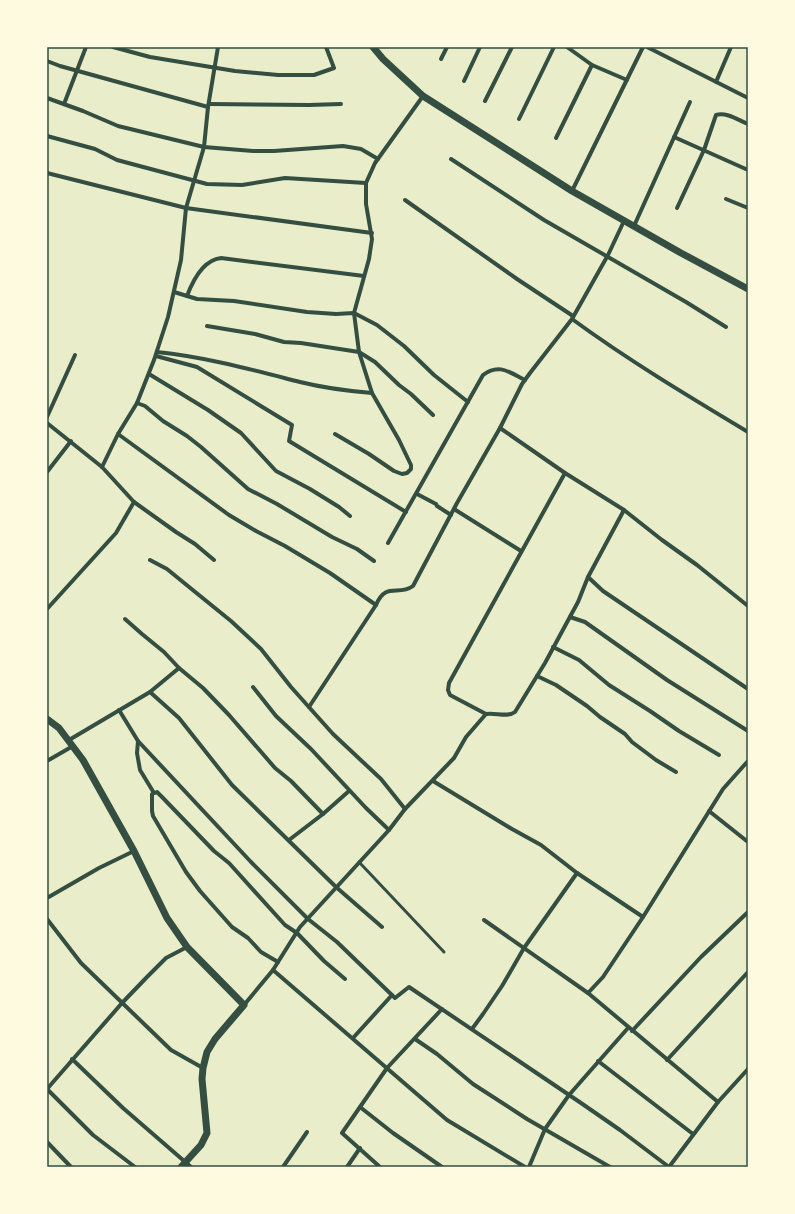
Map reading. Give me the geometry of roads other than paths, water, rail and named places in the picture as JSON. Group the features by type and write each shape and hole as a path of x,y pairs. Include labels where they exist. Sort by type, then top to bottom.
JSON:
{"street":[{"path":"64,104 86,47"},
{"path":"113,47 123,48 150,57 234,71 278,75 314,75 334,68 326,47"},
{"path":"102,467 118,434 137,403 149,374 168,317 181,260 186,208 204,147 208,106 218,47"},
{"path":"373,47 383,59 423,96 572,191 748,289"},
{"path":"441,59 447,47"},
{"path":"464,81 480,47"},
{"path":"485,101 512,47"},
{"path":"519,119 554,47"},
{"path":"567,47 592,65 628,80"},
{"path":"572,191 643,47"},
{"path":"647,47 748,98"},
{"path":"716,82 731,47"},
{"path":"47,61 77,71 208,106 309,106 341,104"},
{"path":"556,138 592,65"},
{"path":"335,434 358,447 394,471 402,474 407,473 411,469 411,465 399,440 372,393 359,352 354,313 369,259 372,233 366,204 366,183 378,158 423,96"},
{"path":"47,98 118,126 204,147 274,151 343,146 361,148 378,158"},
{"path":"634,226 690,102"},
{"path":"677,208 704,150 716,115 727,115 748,124"},
{"path":"47,136 95,149 117,160 214,184 242,185 285,178 366,183"},
{"path":"674,137 748,170"},
{"path":"451,159 544,220 608,256 726,327"},
{"path":"47,173 186,208 372,233"},
{"path":"726,198 748,208"},
{"path":"405,200 573,317 601,340 658,379 748,432"},
{"path":"309,707 382,594 413,586 525,380 573,317 608,256 625,220"},
{"path":"187,296 196,277 208,263 214,259 222,258 364,276"},
{"path":"174,292 197,299 234,301 307,312 336,314 354,313 378,325 468,402"},
{"path":"207,326 255,334 284,342 301,343 359,352 375,362 399,385 434,414"},
{"path":"156,354 185,355 256,370 314,385 340,390 372,393"},
{"path":"156,354 197,367 292,425 289,441 406,512"},
{"path":"47,417 75,355"},
{"path":"388,543 483,375 490,370 499,369 508,371 525,380"},
{"path":"149,374 208,410 241,433 276,470 339,507 350,516"},
{"path":"137,403 145,406 163,421 202,447 248,489 277,504 332,537 358,549 374,562"},
{"path":"47,423 102,467 134,502 195,544 214,560"},
{"path":"500,428 565,473 624,510 748,606"},
{"path":"118,434 229,515 330,573 376,605"},
{"path":"47,472 71,441"},
{"path":"565,473 449,683 448,690 450,695 486,714 492,713 506,715 515,712 570,617 588,577 624,510"},
{"path":"417,494 436,504 436,506 451,515"},
{"path":"47,609 116,533 134,502"},
{"path":"454,509 522,551"},
{"path":"150,560 167,569 231,621 261,649 333,734 381,779 405,809"},
{"path":"588,577 602,592 748,689"},
{"path":"570,617 585,622 668,680 748,731"},
{"path":"125,619 203,688 229,715 275,768 291,781 323,814"},
{"path":"553,647 579,660 609,685 650,710 678,731 719,755"},
{"path":"47,761 119,710 150,692 179,668"},
{"path":"537,676 556,685 587,706 625,734 632,742 656,760 676,772"},
{"path":"253,687 276,716 389,830"},
{"path":"150,692 179,718 232,785 336,887 382,927"},
{"path":"119,710 138,741 251,862 308,919 337,942 395,998 409,987 620,1130 669,1167 718,1102 748,1069"},
{"path":"182,1165 201,1145 207,1134 202,1079 207,1052 214,1039 273,970 308,919 389,830 405,809 454,758 466,737 486,714"},
{"path":"47,719 59,728 83,760 134,851 167,918 187,946 244,1005"},
{"path":"138,741 137,753 140,770 154,793 159,794 214,851 229,863 285,925 297,933 324,961 345,979"},
{"path":"588,994 603,977 643,917 724,789 748,761"},
{"path":"433,781 488,815 542,845 577,873 643,917"},
{"path":"289,840 323,814 349,791"},
{"path":"154,793 152,794 151,799 154,816 189,877 232,927 248,938 261,952 278,962"},
{"path":"709,811 748,842"},
{"path":"47,898 99,868 134,851"},
{"path":"472,1029 484,1014 502,986 524,948 577,873"},
{"path":"529,1167 544,1129 569,1095 598,1061 748,912"},
{"path":"47,919 81,963 171,1050 203,1068"},
{"path":"484,920 588,994 718,1102"},
{"path":"135,1167 93,1135 47,1089 122,1003 166,958 187,946"},
{"path":"273,970 447,1120 525,1167"},
{"path":"667,1060 748,972"},
{"path":"353,1038 392,995"},
{"path":"380,1167 342,1132 387,1068 442,1009"},
{"path":"415,1039 437,1054 473,1084 544,1129 610,1167"},
{"path":"72,1059 182,1165 191,1167"},
{"path":"598,1061 693,1134"},
{"path":"360,1107 393,1133 442,1167"},
{"path":"283,1167 307,1132"},
{"path":"47,1142 71,1167"},
{"path":"347,1167 360,1148"}],"lane":[{"path":"359,862 444,952"}]}
